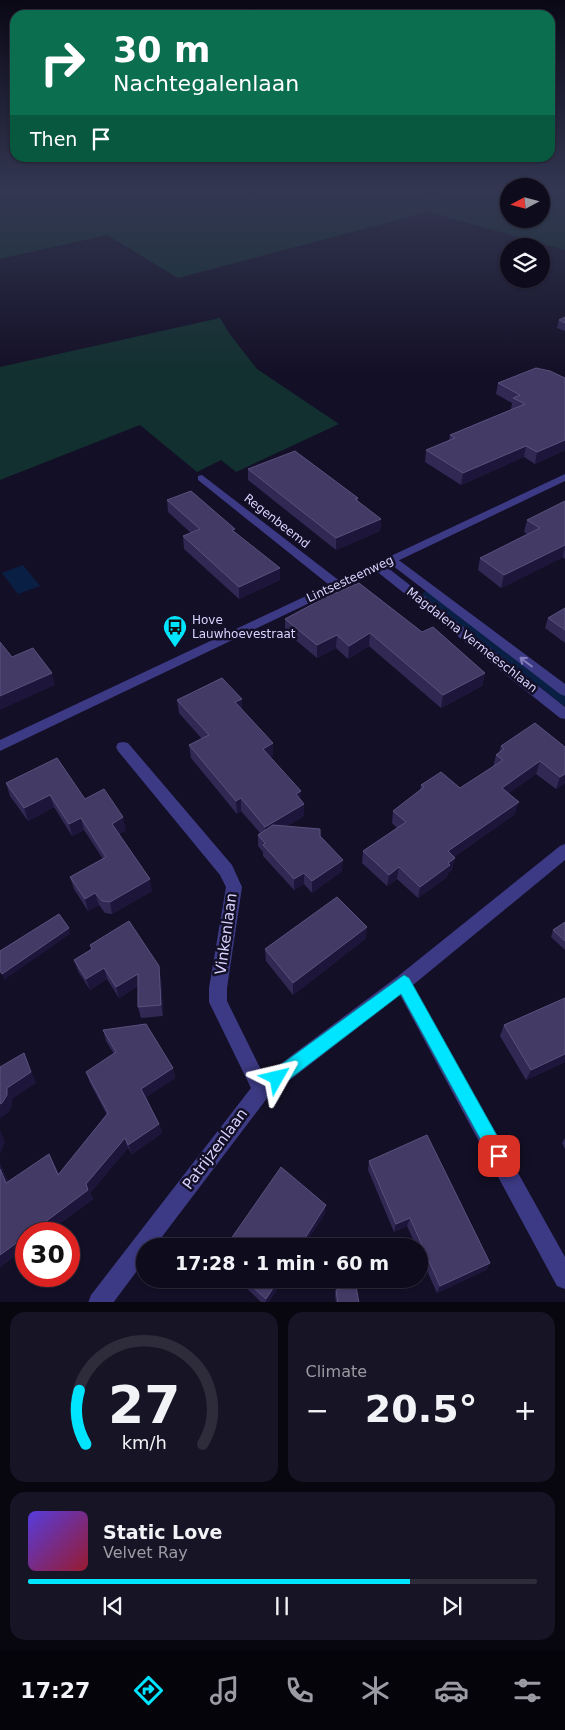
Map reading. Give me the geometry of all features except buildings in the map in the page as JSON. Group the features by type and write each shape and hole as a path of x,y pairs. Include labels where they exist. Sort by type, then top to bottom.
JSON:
{"street":[{"name":"Lintsesteenweg","path":"0,746 565,477"},
{"name":"Regenbeemd","path":"202,478 337,585"},
{"name":"Magdalena Vermeeschlaan","path":"392,560 565,691"},
{"name":"Magdalena Vermeeschlaan","path":"379,566 565,714"},
{"name":"Vinkenlaan","path":"123,747 226,870 234,887 218,988 218,1002 261,1090"},
{"name":"Patrijzenlaan","path":"100,1302 261,1090 404,983 565,851"},
{"path":"404,983 565,1278"}],"green space":[{"path":"0,254 23,254 0,259"},
{"path":"138,254 270,254 178,278"},
{"path":"220,318 229,333 257,369 339,424 236,472 221,460 197,472 140,425 0,480 0,367"}],"water":[{"path":"23,565 40,586 18,594 2,573"}],"waterway":[{"path":"426,595 549,689"},
{"path":"547,687 565,701"}],"place":[{"name":"Hove Lauwhoevestraat","path":"175,648"}],"route":[{"path":"277,1078 404,983 499,1156"}]}
